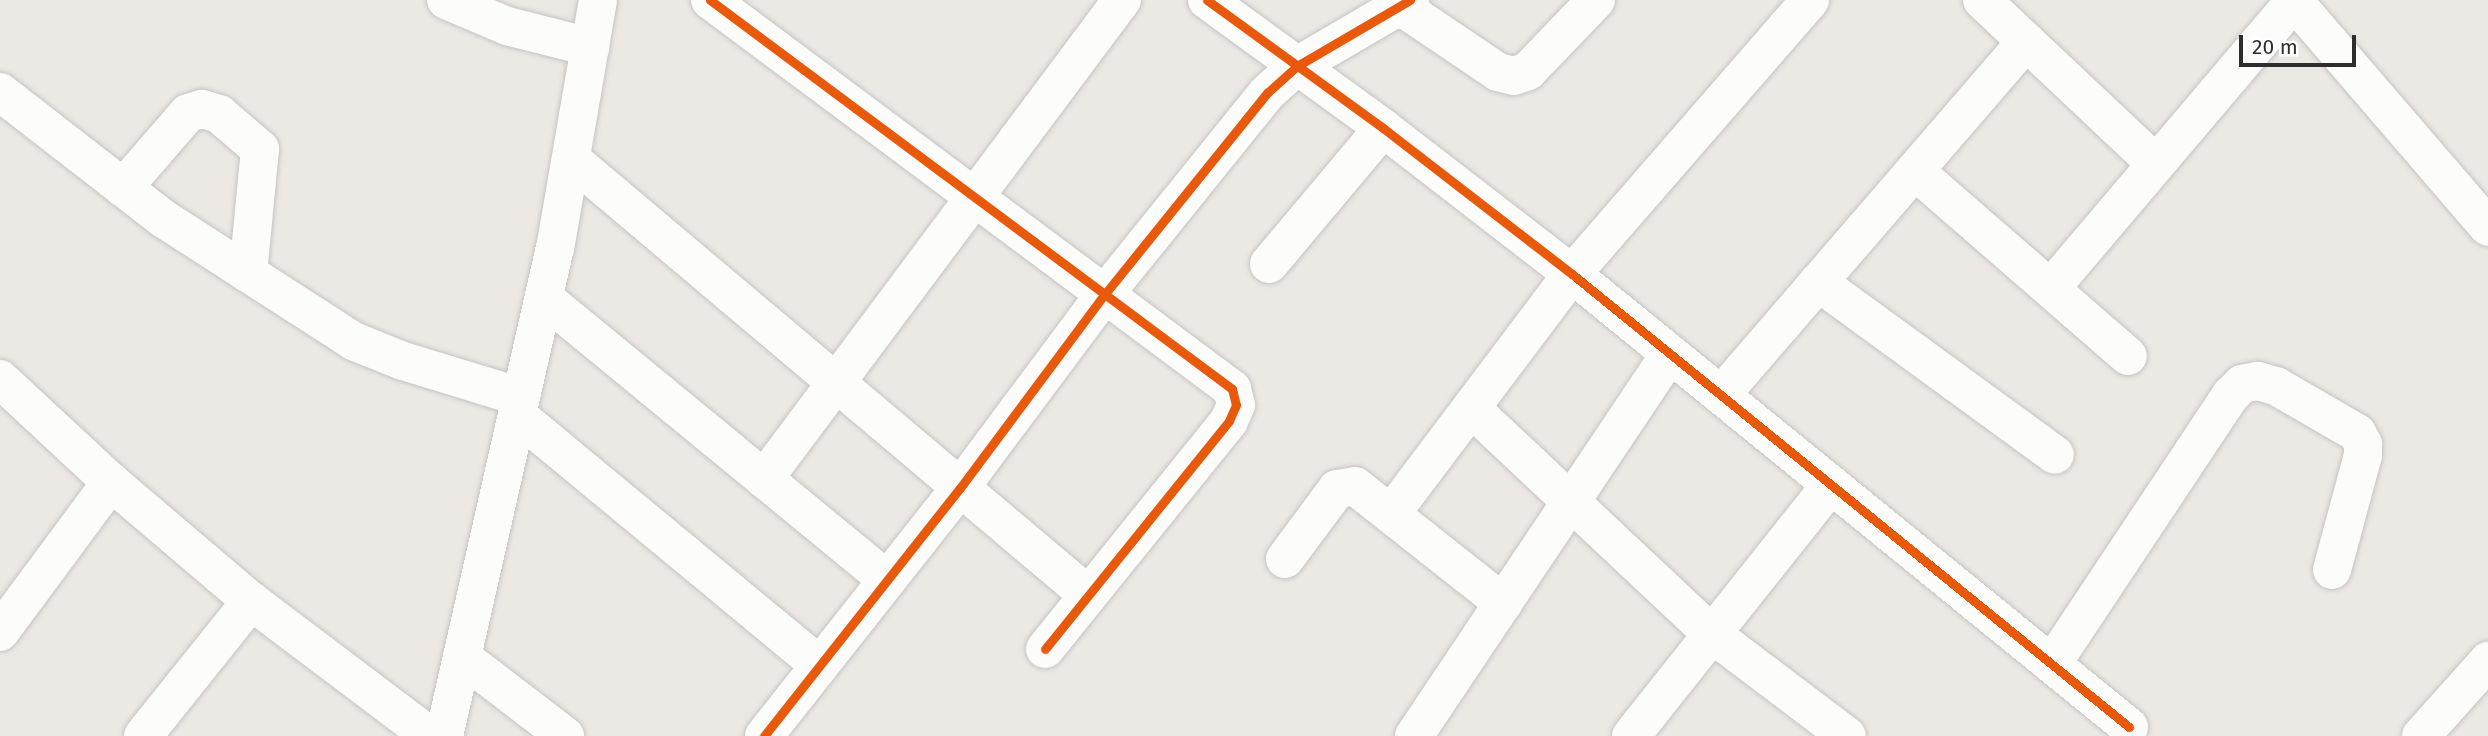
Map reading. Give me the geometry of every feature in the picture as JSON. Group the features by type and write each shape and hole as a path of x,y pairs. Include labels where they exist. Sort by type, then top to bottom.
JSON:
{"street":[{"path":"446,0 507,26 590,47"},
{"path":"444,736 544,298 598,0"},
{"path":"710,0 974,200 1232,389 1236,405 1229,421 1045,649"},
{"path":"764,479 1122,0"},
{"path":"1207,0 1383,128 1572,274 2129,727"},
{"path":"764,736 960,488 1104,295 1268,93 1297,66 1405,3 1498,72 1514,76 1528,71 1597,0"},
{"path":"1391,514 1572,274 1810,0"},
{"path":"1982,0 2155,164"},
{"path":"2051,288 2294,1 2488,227"},
{"path":"1721,395 2026,42"},
{"path":"0,92 164,219 353,341 519,406 820,666"},
{"path":"123,188 188,113 202,110 219,114 260,149 248,273"},
{"path":"1269,264 1383,128"},
{"path":"570,159 1088,595"},
{"path":"1915,171 2128,356"},
{"path":"1818,282 2055,455"},
{"path":"544,298 887,580"},
{"path":"1414,736 1670,354"},
{"path":"0,379 111,482 251,601 430,736"},
{"path":"2052,664 2231,395 2242,384 2258,380 2276,386 2357,433 2363,444 2363,455 2332,570"},
{"path":"1471,408 1712,634 1847,736"},
{"path":"0,632 111,482"},
{"path":"1285,559 1337,489 1346,485 1355,486 1503,603"},
{"path":"1631,736 1831,485"},
{"path":"143,736 251,601"},
{"path":"462,657 565,736"},
{"path":"2421,736 2488,661"}],"cycle path":[{"path":"710,0 1232,389 1236,405 1229,421 1045,649"},
{"path":"1207,0 1383,128 1572,274 2129,727"},
{"path":"764,736 960,488 1104,295 1267,93 1297,66 1410,0"}]}
